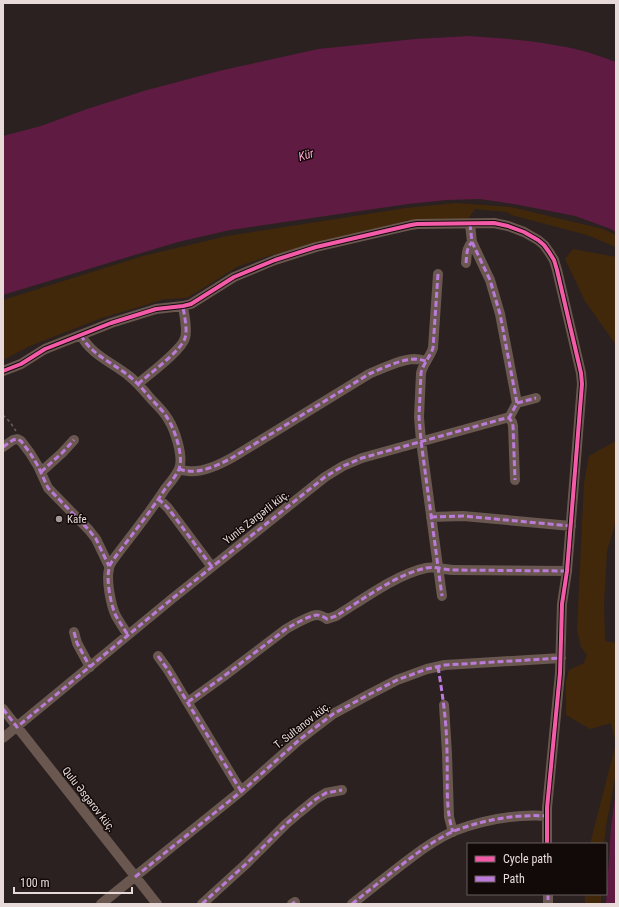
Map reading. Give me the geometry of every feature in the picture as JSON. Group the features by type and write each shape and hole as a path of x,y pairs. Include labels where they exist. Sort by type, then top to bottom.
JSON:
{"street":[{"path":"470,224 472,242 490,280 502,321 517,403 516,408 509,418 512,422 515,480"},
{"path":"3,371 21,364 45,349 111,323 156,310 191,304 234,277 275,260 316,247 411,225 470,224 494,224 508,226 524,232 544,245 554,260 581,373 582,384 567,571 560,620 561,658 546,816 547,843"},
{"path":"466,263 468,247 472,242"},
{"path":"438,274 433,348 421,372 419,417 442,596"},
{"path":"138,384 166,360 185,340 186,334 183,306"},
{"path":"81,335 84,342 90,348 138,384 168,419 173,429 180,453 179,469 109,566 110,594 113,606 117,617 128,635"},
{"path":"179,469 194,471 219,464 235,456 369,374 408,360 426,360"},
{"path":"517,403 536,398"},
{"name":"Yunis Zərgərli küç.","path":"3,738 212,567 325,478 343,466 362,458 497,420 509,418"},
{"path":"3,446 13,440 17,439 21,441 41,472 48,488 89,530 96,539 109,566"},
{"path":"41,472 74,440"},
{"path":"158,499 168,508 212,567"},
{"path":"431,516 463,516 571,526"},
{"path":"188,702 286,629 315,615 319,615 326,619 336,616 387,584 403,576 433,567 454,570 567,571"},
{"path":"74,632 77,643 90,667"},
{"path":"158,656 188,702 241,791"},
{"name":"T. Sultanov küç.","path":"101,904 241,791 299,740 332,714 397,680 427,669 445,665 561,658"},
{"path":"444,705 449,817 453,832"},
{"name":"Qulu Əsgərov küç.","path":"3,709 156,904"},
{"path":"202,904 253,858 286,824 300,812 326,793 342,790"},
{"path":"357,902 396,869 428,845 453,832 478,823 499,819 535,815 546,816"}],"path":[{"path":"3,415 15,429 17,439"}],"shaded area":[{"path":"456,203 511,207 603,229 616,235 616,247 587,235 511,215 507,212 475,209 468,219 409,220 265,257 237,267 187,298 165,299 99,319 30,346 3,360 3,300 143,256 227,236 406,208"},
{"path":"573,249 616,257 616,345 585,301 565,259"},
{"path":"616,441 616,521 607,551 604,604 605,641 616,643 616,743 611,723 590,729 566,715 566,681 569,670 584,663 587,655 581,647 577,630 584,483 589,456"},
{"path":"616,743 616,773 604,843 590,843"},
{"path":"585,895 601,895 601,904 585,904"}],"water":[{"name":"Kür","path":"469,36 567,47 616,62 616,232 575,216 480,199 447,200 408,204 230,230 178,242 3,295 3,136 41,126 87,109 147,90 219,71 318,49 415,39"},
{"path":"616,791 616,904 606,904 607,895 611,827"}],"marked path":[{"path":"470,224 472,242 490,280 500,314 517,403 509,418"},
{"path":"466,263 468,249 472,242"},
{"path":"438,274 433,348 421,373 419,417 442,596"},
{"path":"138,384 183,343 186,335 186,322 183,306"},
{"path":"81,335 90,348 102,358 123,371 161,409 173,430 180,451 179,469 173,479 109,567 108,574 112,606 116,616 128,635"},
{"path":"179,469 194,471 206,469 219,464 235,456 369,374 403,361 414,359 426,361"},
{"path":"517,403 536,398"},
{"path":"3,709 17,727 173,598 325,477 343,466 362,458 509,418 513,426 515,480"},
{"path":"3,447 13,440 17,439 21,441 38,466 48,488 89,530 96,539 109,566"},
{"path":"41,472 74,440"},
{"path":"158,499 168,508 212,567"},
{"path":"431,517 463,516 571,526"},
{"path":"188,702 286,629 314,615 319,615 327,619 336,616 380,588 415,571 433,567 453,570 567,571"},
{"path":"74,632 77,643 90,667"},
{"path":"158,656 241,791"},
{"path":"135,877 248,786 299,740 333,714 397,680 427,669 445,665 561,658"},
{"path":"438,667 446,733 448,804 450,823 453,832"},
{"path":"202,904 300,812 326,793 342,790"},
{"path":"352,904 422,850 454,831 476,824 511,817 547,816"},
{"path":"548,895 548,904"}],"cycle path":[{"path":"3,371 21,364 45,349 111,323 156,309 191,304 234,277 275,260 316,247 417,224 494,223 524,232 544,245 554,260 557,270 581,373 582,384 567,571 562,604 560,673 547,808 547,843"}],"place":[{"name":"Kafe","path":"59,519"}]}
